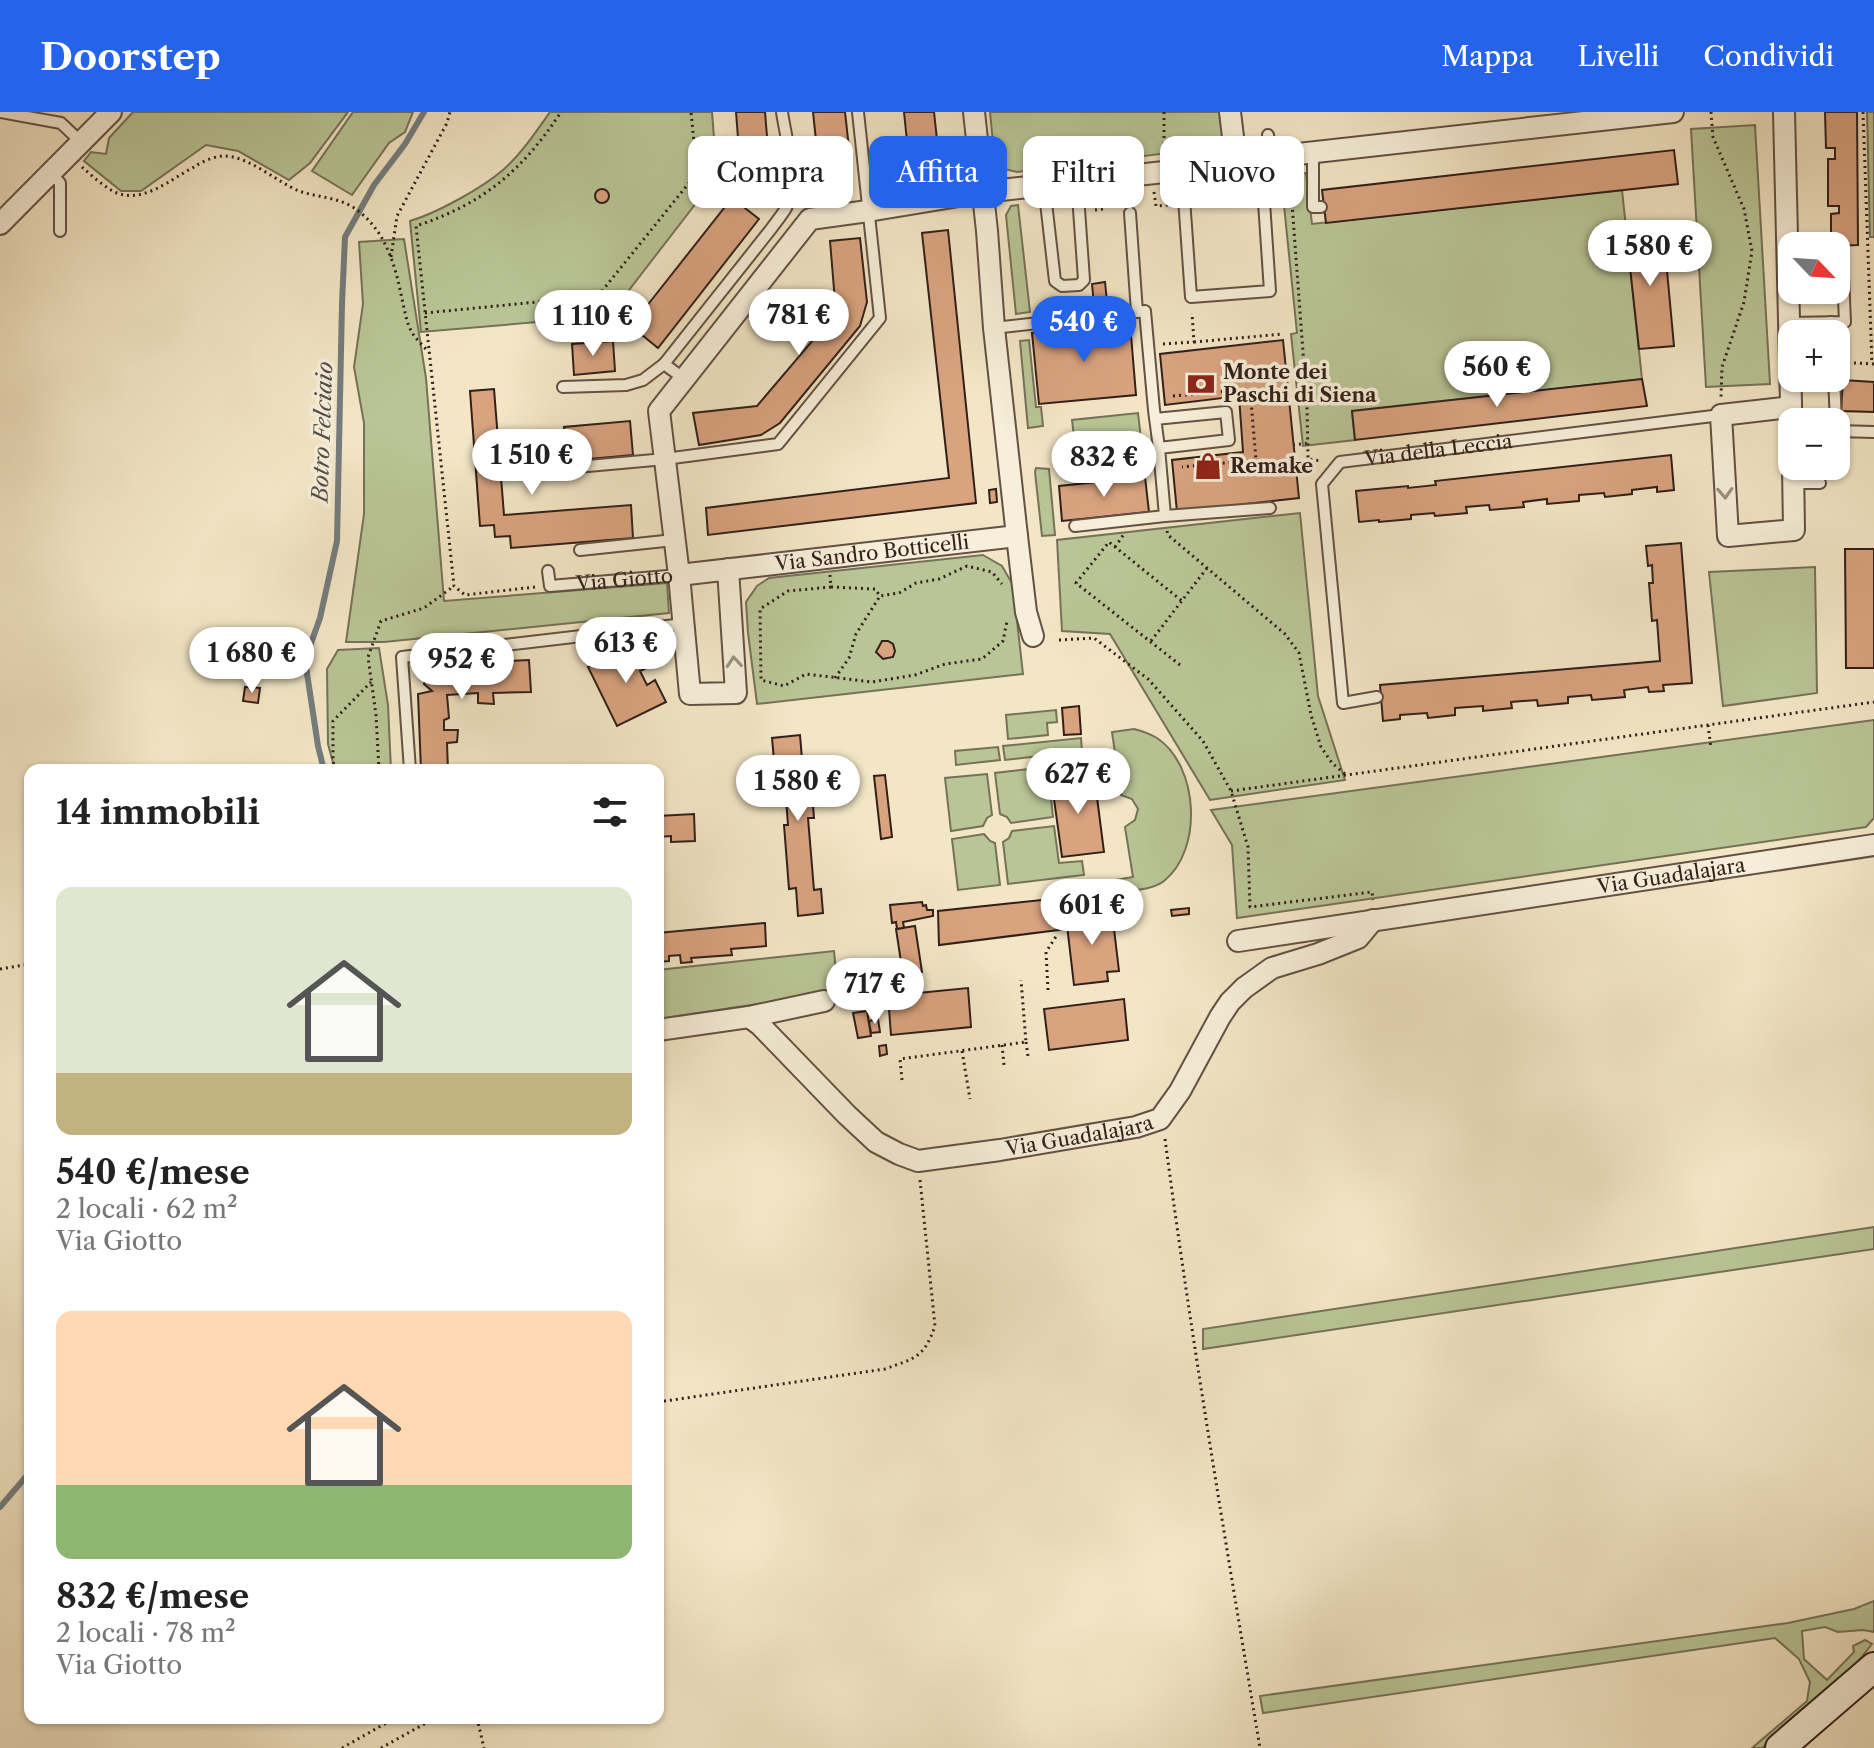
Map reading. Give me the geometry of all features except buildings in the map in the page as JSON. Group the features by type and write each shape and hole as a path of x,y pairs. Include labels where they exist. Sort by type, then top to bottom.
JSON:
{"main road":[{"path":"1780,1748 1874,1667"}],"street":[{"path":"0,224 111,112"},
{"path":"974,112 977,136"},
{"path":"1230,112 1233,136"},
{"name":"Via Giotto","path":"1304,154 1673,112"},
{"path":"1784,112 1788,232"},
{"name":"Via Giotto","path":"679,575 659,411 810,219 886,208"},
{"path":"984,208 1017,536 1017,611 1033,636"},
{"path":"1791,392 1791,407"},
{"name":"Via della Leccia","path":"1721,415 1791,407"},
{"path":"1721,415 1728,536 1794,530 1793,480"},
{"name":"Via Sandro Botticelli","path":"679,575 828,564 1017,536"},
{"path":"679,575 690,694 736,693 728,569"},
{"name":"Via Guadalajara","path":"1238,941 1874,845"},
{"name":"Via Guadalajara","path":"918,1161 1136,1127 1160,1119 1180,1091 1220,1017 1244,988 1272,968 1358,938 1373,920"},
{"path":"664,1029 749,1017 824,1001"},
{"path":"749,1017 876,1142 918,1161"}],"lane":[{"path":"0,112 61,123 74,149"},
{"path":"563,387 626,385 643,380 664,364 785,208 792,178 782,112"},
{"path":"577,467 778,444 880,318 858,112"},
{"path":"1313,153 1313,207 1321,207"},
{"path":"51,173 60,183 60,231"},
{"path":"1047,208 1055,281 1062,286 1079,285 1084,280 1079,208"},
{"path":"1178,208 1191,297 1270,291 1268,208"},
{"path":"1130,213 1137,312"},
{"path":"771,229 783,229 795,237"},
{"path":"994,328 1145,311 1165,516"},
{"path":"664,364 683,378"},
{"path":"1155,419 1226,412 1229,440 1159,448"},
{"name":"Via della Leccia","path":"1377,697 1343,703 1322,484 1340,462 1721,415"},
{"path":"1850,431 1874,432"},
{"path":"1810,480 1820,483"},
{"path":"1075,526 1270,508"},
{"name":"Via Giotto","path":"580,550 674,540"},
{"name":"Via Giotto","path":"548,571 550,586 679,575"},
{"path":"538,587 550,586"},
{"path":"410,764 402,657 684,624"}],"path":[{"path":"391,257 397,216 450,112"},
{"path":"538,587 465,595 454,586 416,226 472,203 512,173 561,112"},
{"path":"425,313 598,296 697,173 691,112"},
{"path":"1164,112 1168,136"},
{"path":"1711,112 1713,137 1744,209 1752,251 1744,302 1722,367 1721,386"},
{"path":"1850,363 1873,364 1863,112"},
{"path":"74,149 111,190 126,196 144,194 161,187 201,163 221,156 240,159 300,191 350,205 379,231 397,273 406,319 412,333 429,352"},
{"path":"1155,193 1155,205"},
{"path":"1292,208 1308,459 1340,462"},
{"path":"1867,246 1874,245"},
{"path":"1193,329 1194,342"},
{"path":"1148,345 1283,334"},
{"path":"1293,445 1308,443"},
{"path":"1165,516 1168,535 1285,634 1299,653 1311,715 1321,747 1332,763 1346,775"},
{"path":"1180,665 1076,583 1109,542 1182,601"},
{"path":"828,564 831,587"},
{"path":"835,678 849,658 856,634 880,596 899,593 916,583 939,579 967,566 992,572 1007,590"},
{"path":"1150,642 1207,568"},
{"path":"379,764 368,657 381,621 424,608 454,586"},
{"path":"880,596 875,589 831,587 788,591 760,609 761,680 784,686 806,674 872,682 915,675 945,664 982,659 1003,641 1017,611"},
{"path":"1059,640 1094,638 1148,679 1203,741 1231,791 1248,847 1250,907 1372,892 1373,920"},
{"path":"334,764 333,721 371,682"},
{"path":"1231,791 1874,702"},
{"path":"1708,725 1711,748"},
{"path":"1048,990 1046,952 1057,935"},
{"path":"0,969 24,965"},
{"path":"1021,980 1028,1056"},
{"path":"902,1080 900,1059 1026,1042"},
{"path":"1002,1045 1004,1065"},
{"path":"962,1051 970,1099"},
{"path":"1160,1119 1219,1510 1260,1748"},
{"path":"664,1401 885,1369 917,1357 929,1342 935,1326 918,1161"},
{"path":"342,1748 384,1724"},
{"path":"381,1748 424,1724"},
{"path":"478,1724 484,1748"}],"green space":[{"path":"133,112 348,112 310,163 289,180 238,151 206,145 141,191 121,191 84,161 91,152 106,154 109,138"},
{"path":"353,112 413,112 405,132 389,143 352,195 312,171"},
{"path":"550,112 712,112 714,136 688,136 688,208 692,208 609,316 421,332 410,221 471,192 510,164"},
{"path":"990,112 1221,112 1223,136 1160,136 1160,154 1144,156 1144,136 1023,136 1023,171 1017,172 1007,170 1007,136 992,136"},
{"path":"1867,112 1874,112 1874,237 1870,237"},
{"path":"1755,125 1770,384 1706,387 1691,129"},
{"path":"1304,173 1312,224 1622,190 1642,379 1352,412 1355,440 1303,446 1291,334 1297,333 1284,208 1304,208"},
{"path":"1018,205 1030,312 1016,314 1006,215 1011,206"},
{"path":"404,239 426,378 444,601 667,583 669,613 384,642 346,642 364,514 364,423 354,367 363,304 359,242"},
{"path":"1029,340 1036,407 1041,407 1043,426 1028,428 1020,341"},
{"path":"1138,413 1143,457 1077,464 1072,420"},
{"path":"1036,468 1049,469 1055,535 1042,536"},
{"path":"1300,513 1318,696 1345,780 1210,800 1110,634 1062,631 1057,540"},
{"path":"983,555 1002,566 1013,585 1023,674 757,704 746,602 757,586 769,578"},
{"path":"1815,567 1817,693 1723,706 1709,572"},
{"path":"379,648 388,705 391,764 333,764 328,744 327,669 338,650"},
{"path":"1056,710 1057,722 1047,723 1048,735 1008,739 1006,715"},
{"path":"1874,720 1874,818 1866,827 1237,918 1232,845 1211,810"},
{"path":"1134,729 1157,738 1171,751 1181,768 1188,787 1190,830 1177,867 1164,881 1148,888 1117,892 1115,880 1133,877 1125,827 1135,820 1138,809 1132,799 1121,795 1112,732"},
{"path":"1081,738 1082,751 1005,760 1003,746"},
{"path":"998,747 1000,760 956,765 955,751"},
{"path":"1072,764 1073,775 1049,779 1053,817 1011,823 1000,814 995,773"},
{"path":"987,774 992,815 983,826 951,831 945,778"},
{"path":"1054,826 1059,863 1082,861 1084,875 1008,884 1003,842 1012,831"},
{"path":"984,834 995,843 1000,885 958,890 952,839"},
{"path":"834,951 838,992 664,1018 664,969"},
{"path":"1874,1227 1874,1249 1203,1349 1203,1329"},
{"path":"1874,1601 1874,1632 1838,1632 1825,1627 1802,1631 1804,1659 1827,1680 1854,1652 1853,1646 1865,1640 1872,1644 1834,1686 1762,1748 1752,1748 1807,1701 1810,1682 1799,1659 1775,1638 1263,1713 1260,1696 1788,1623 1854,1609"}],"waterway":[{"name":"Botro Felciaio","path":"322,764 305,660 320,618 337,541 345,237 374,185 405,144 424,112"},
{"name":"Botro Felciaio","path":"0,1507 24,1479"}],"place":[{"name":"Monte dei Paschi di Siena","path":"1201,384"},
{"name":"Remake","path":"1208,466"}]}
